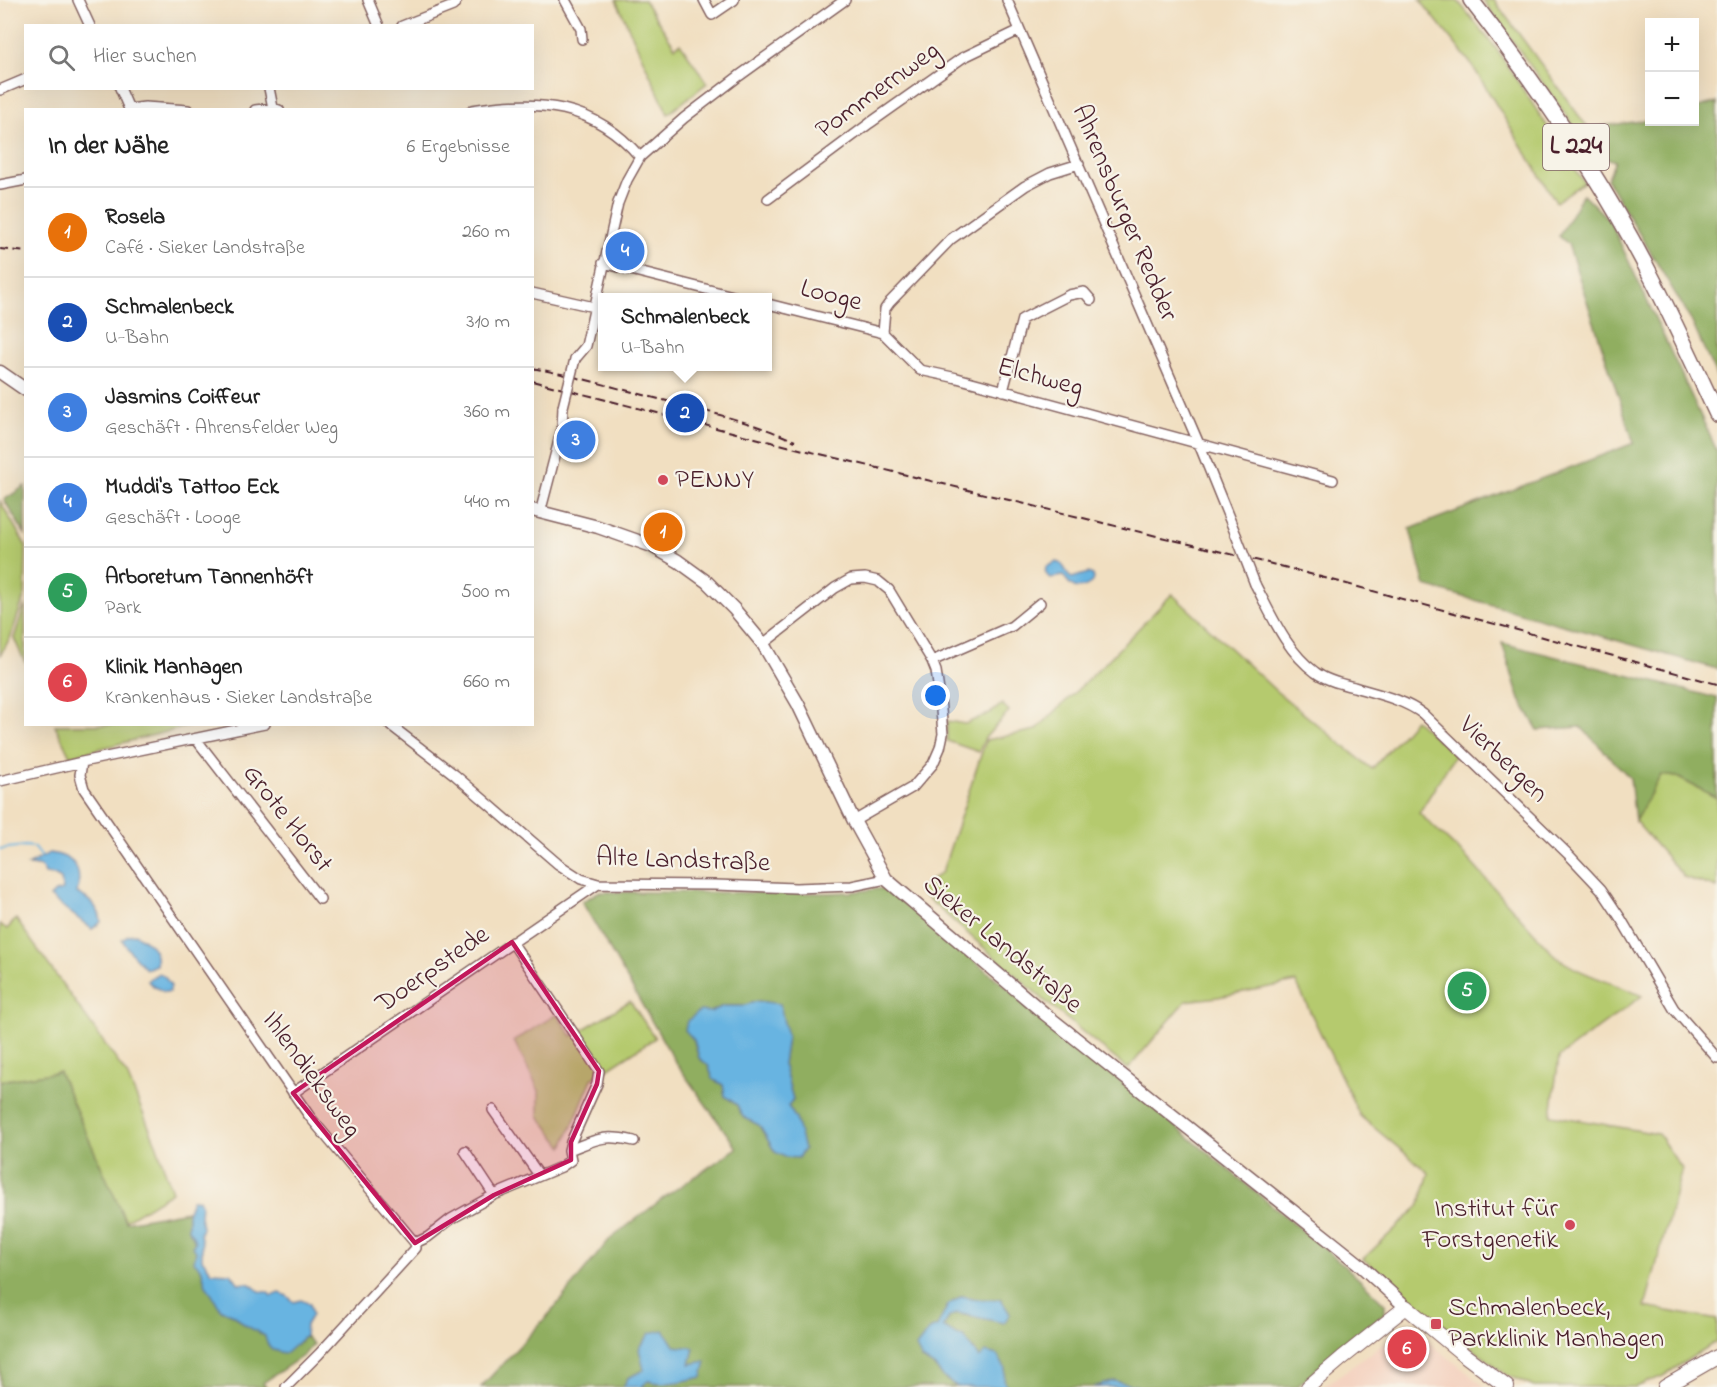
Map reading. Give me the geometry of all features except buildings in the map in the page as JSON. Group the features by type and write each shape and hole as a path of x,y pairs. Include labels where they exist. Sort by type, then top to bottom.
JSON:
{"main road":[{"name":"L 224","path":"1471,0 1524,70 1606,196 1653,279 1717,414"},
{"path":"1308,1387 1406,1307"},
{"name":"Sieker Landstraße","path":"1406,1307 1507,1387"},
{"path":"1665,1387 1717,1358"}],"street":[{"path":"78,0 89,24"},
{"path":"368,0 378,24"},
{"path":"407,24 453,6 457,0"},
{"path":"565,0 582,29 582,39"},
{"path":"704,0 712,15 734,0"},
{"path":"536,512 562,429 562,407 575,359 586,346 618,203 627,180 640,157 684,118 845,0"},
{"name":"Ahrensburger Redder","path":"1007,0 1236,535"},
{"name":"Pommernweg","path":"768,199 962,58 1020,30"},
{"path":"0,90 24,80"},
{"path":"121,90 129,108"},
{"path":"270,90 276,108"},
{"path":"489,108 541,104 588,116 609,127 640,157"},
{"path":"134,108 145,106 166,108"},
{"path":"883,333 885,309 890,302 951,239 1025,186 1050,173 1079,164"},
{"path":"0,185 24,180"},
{"path":"603,263 725,293"},
{"path":"1003,391 1022,319 1069,295 1084,292 1091,300"},
{"path":"534,293 594,307"},
{"name":"Looge","path":"772,305 883,333"},
{"name":"Elchweg","path":"883,333 920,370 1199,444"},
{"path":"0,372 24,389"},
{"path":"1199,444 1333,480"},
{"name":"Sieker Landstraße","path":"536,512 627,536 652,546 707,582 734,609 763,644 798,704 854,821 886,879 1046,1014 1358,1263 1406,1307"},
{"name":"Vierbergen","path":"1236,535 1255,584 1297,656 1316,673 1340,684 1410,705 1423,714 1568,854 1601,889 1674,1009 1717,1058"},
{"path":"763,644 835,588 851,579 865,578 878,581 889,590 932,660 936,671 943,734 933,764 913,787 854,821"},
{"path":"932,660 1012,626 1040,603"},
{"path":"0,781 196,739 243,726"},
{"name":"Alte Landstraße","path":"392,726 455,776 558,864 580,879 598,884 796,888 852,886 886,879"},
{"name":"Grote Horst","path":"196,739 320,899"},
{"name":"Ihlendieksweg","path":"82,762 80,776 84,789 293,1093 310,1117 415,1243"},
{"name":"Doerpstede","path":"293,1093 598,884"},
{"path":"286,1387 416,1248 415,1243 428,1237 451,1219 494,1195 571,1161 569,1150 571,1142 597,1084 599,1071 512,942"},
{"path":"493,1110 539,1175"},
{"path":"569,1150 603,1137 634,1141"},
{"path":"465,1151 494,1195"}],"highlighted area":[{"path":"512,942 599,1071 597,1084 571,1142 571,1160 494,1195 415,1243 293,1093"}],"shaded area":[{"path":"1414,1330 1485,1387 1323,1387 1402,1331"}],"green space":[{"path":"616,0 644,0 675,47 680,43 707,83 668,114"},
{"path":"1420,0 1457,0 1495,47 1584,182 1556,202 1472,65"},
{"path":"1483,0 1494,0 1588,128 1594,154"},
{"path":"1717,102 1717,378 1690,318 1607,180 1615,161 1594,154 1588,128 1645,121 1645,126 1699,126 1699,107"},
{"path":"1583,194 1610,221 1717,451 1717,669 1425,586 1410,529 1634,443 1568,244 1559,236"},
{"path":"24,487 24,532 4,500"},
{"path":"0,501 24,543 24,597 11,636 0,656"},
{"path":"1172,594 1276,691 1372,769 1415,720 1455,755 1419,813 1467,858 1555,956 1586,973 1642,996 1559,1057 1551,1115 1658,1134 1682,1169 1645,1307 1717,1320 1717,1341 1663,1376 1636,1387 1534,1387 1507,1375 1363,1259 1419,1206 1429,1173 1360,1116 1296,982 1186,1001 1128,1069 1045,1001 918,890 942,872 986,740 1036,730"},
{"path":"24,607 24,661 14,638"},
{"path":"1502,643 1717,698 1717,798 1677,777 1661,775 1635,821 1630,778 1581,727 1538,730 1520,700"},
{"path":"1002,704 1009,711 985,738 979,752 947,741 947,721 965,724 992,712"},
{"path":"55,726 190,726 70,756"},
{"path":"1661,775 1677,777 1717,798 1717,888 1684,877 1635,821"},
{"path":"886,888 1343,1264 1385,1304 1385,1313 1297,1387 1142,1387 1114,1381 1094,1387 1007,1387 1004,1380 1005,1368 979,1358 974,1349 943,1327 949,1317 956,1313 977,1318 1001,1299 982,1300 962,1296 948,1305 922,1359 934,1366 945,1379 958,1387 641,1387 647,1381 668,1383 702,1376 690,1364 644,1370 628,1378 623,1387 481,1387 551,1312 609,1240 666,1196 737,1148 676,1063 582,902 598,892 852,892","holes":["758,1001 787,1037 783,1064 793,1099 788,1106 796,1119 775,1152 759,1125 743,1117 737,1105 725,1096 723,1085 713,1079 708,1065 699,1058 694,1040 711,1012 723,1006 742,1006"]},
{"path":"16,919 127,1075 157,1146 172,1192 125,1221 59,1072 0,1081 0,924 7,929"},
{"path":"630,1001 655,1038 592,1079 563,1147 539,1116 539,1091 514,1041 557,1014 572,1036"},
{"path":"59,1072 126,1222 188,1211 188,1229 193,1236 204,1279 221,1310 234,1315 245,1325 296,1345 305,1336 313,1344 304,1355 263,1383 266,1387 0,1387 0,1081"}],"water":[{"path":"1056,562 1062,564 1072,578 1088,573 1093,575 1094,579 1087,586 1077,588 1063,576 1050,578 1046,573 1046,567"},
{"path":"49,853 65,857 75,865 79,877 77,893 86,898 99,912 101,922 92,929 50,897 55,892 63,890 61,879 45,874 39,866 28,865"},
{"path":"135,934 154,950 156,965 146,969 122,940 128,935"},
{"path":"159,973 171,986 169,992 164,992 148,981"},
{"path":"758,1001 780,1004 787,1037 783,1064 793,1099 788,1106 796,1119 804,1149 798,1158 785,1157 775,1152 759,1125 743,1117 737,1105 725,1096 723,1085 713,1079 708,1065 699,1058 694,1040 685,1030 687,1021 700,1011 711,1012 723,1006 742,1006"},
{"path":"199,1199 202,1259 212,1272 231,1273 239,1284 252,1285 259,1291 268,1292 271,1296 280,1293 294,1302 301,1300 310,1304 312,1315 306,1325 305,1336 286,1353 272,1349 267,1344 265,1336 245,1325 234,1315 221,1310 206,1285 201,1268 194,1262 196,1251 192,1247 195,1242 188,1229 188,1211 192,1200"},
{"path":"962,1296 982,1300 1001,1299 1010,1314 1004,1323 957,1313 949,1317 943,1327 964,1337 979,1358 986,1352 997,1355 1005,1368 1004,1380 1007,1387 958,1387 945,1379 934,1366 922,1359 916,1347 929,1330 937,1327 948,1305"},
{"path":"664,1330 674,1346 694,1348 690,1364 706,1361 702,1377 668,1383 648,1381 641,1387 623,1387 628,1378 644,1370 639,1349 650,1333"},
{"path":"1114,1381 1142,1387 1094,1387"}],"waterway":[{"path":"0,849 34,847 41,856"}],"railway":[{"path":"0,249 24,252"},
{"path":"534,368 713,413 763,428 795,441"},
{"path":"534,382 771,442 1284,567 1717,684"}],"place":[{"name":"Muddi's Tattoo Eck","path":"625,251"},
{"name":"Schmalenbeck","path":"685,413"},
{"name":"Jasmins Coiffeur","path":"576,440"},
{"name":"PENNY","path":"663,480"},
{"name":"Rosela","path":"663,532"},
{"name":"Arboretum Tannenhöft","path":"1467,991"},
{"name":"Institut für Forstgenetik","path":"1570,1225"},
{"name":"Schmalenbeck, Parkklinik Manhagen","path":"1436,1324"},
{"name":"Klinik Manhagen","path":"1407,1349"}]}
